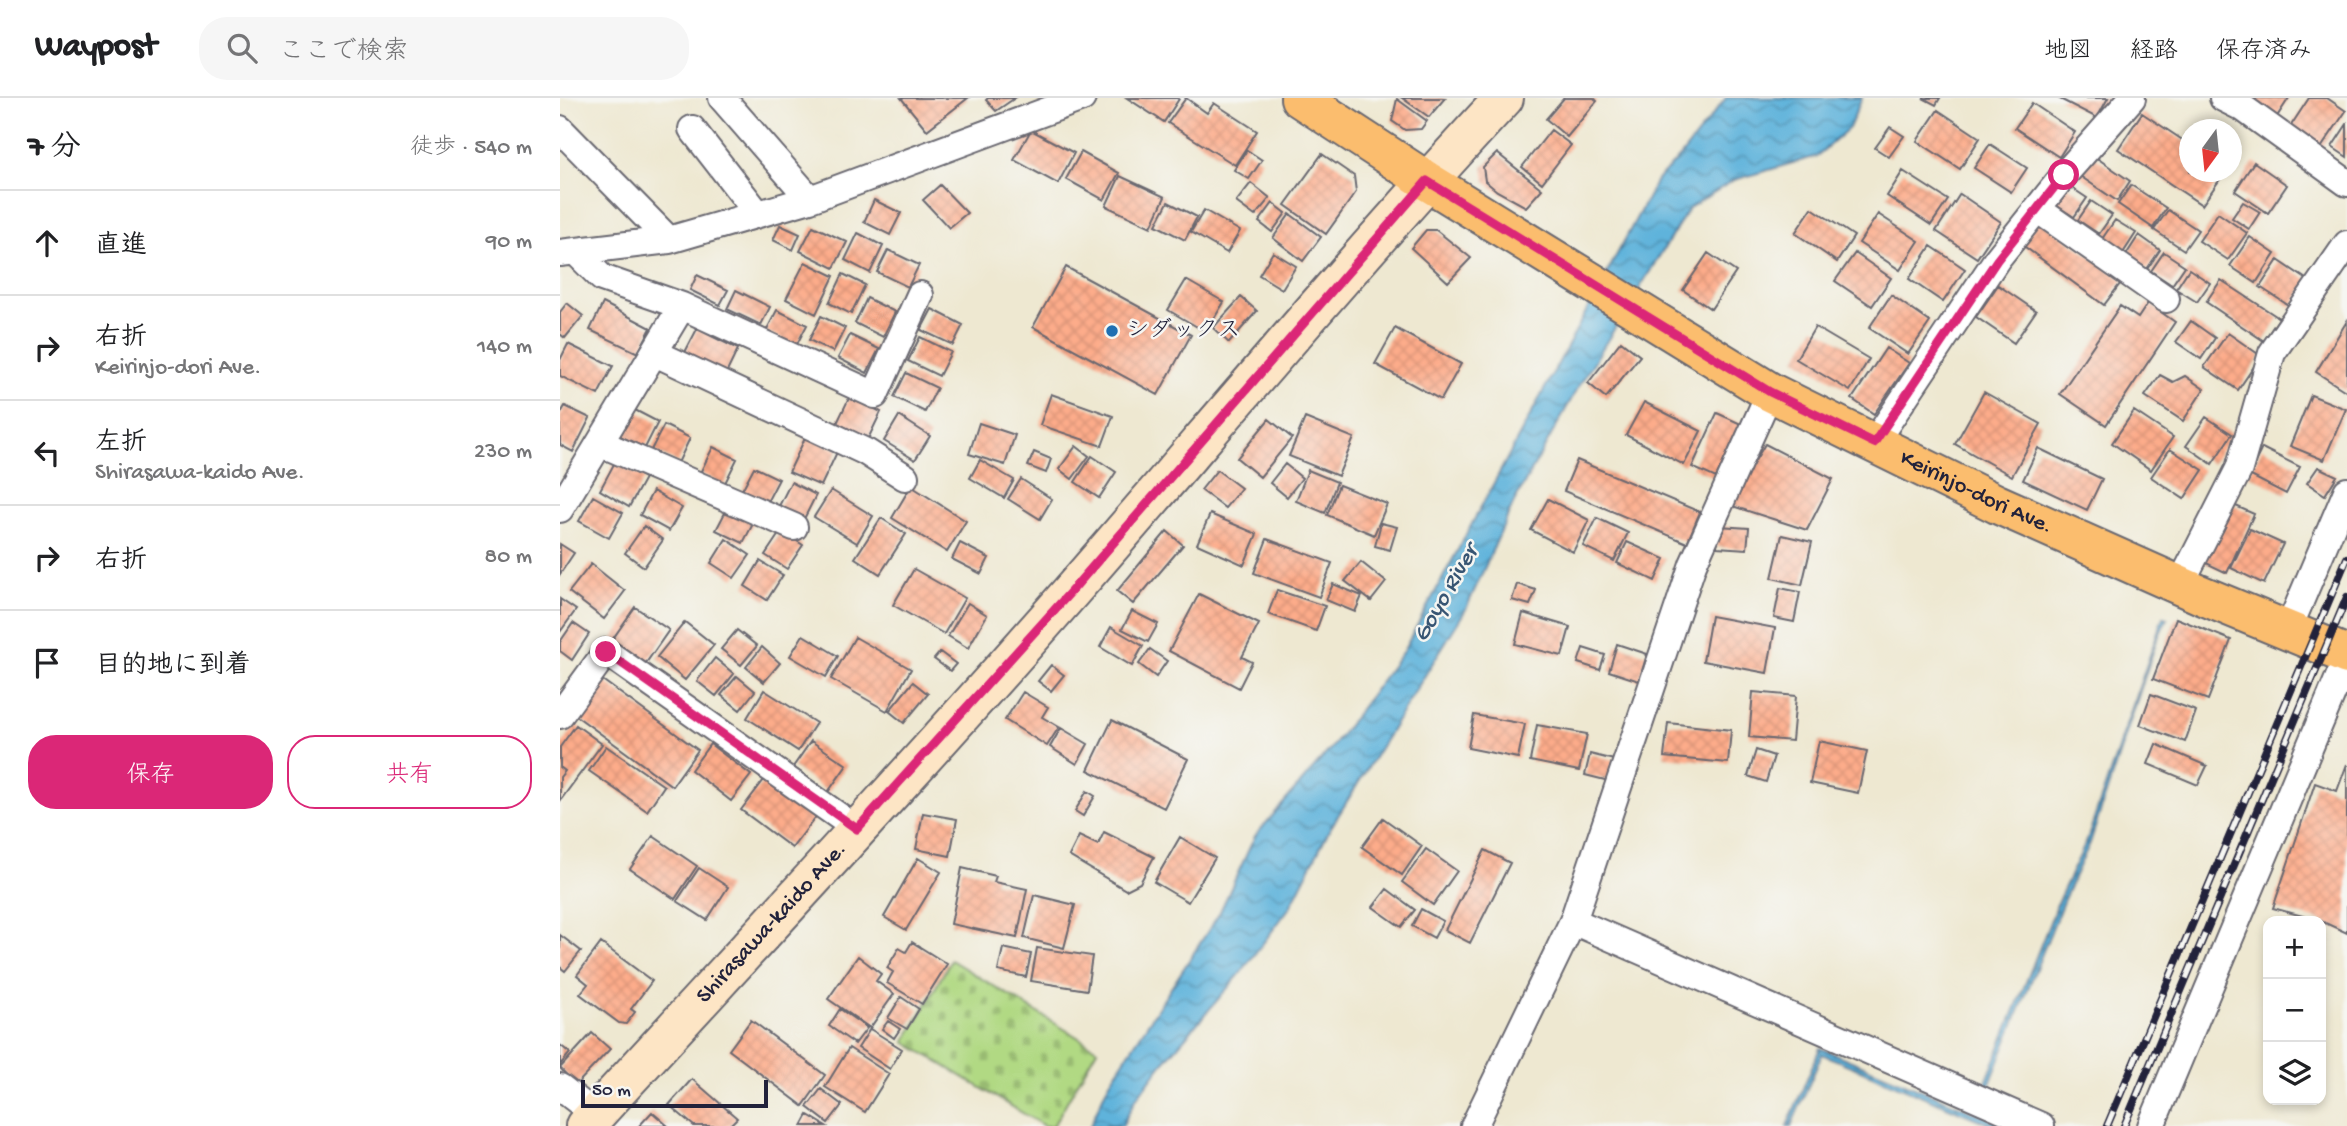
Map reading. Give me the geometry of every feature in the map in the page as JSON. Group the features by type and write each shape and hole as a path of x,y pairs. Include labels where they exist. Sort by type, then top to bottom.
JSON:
{"main road":[{"name":"Keirinjo-dori Ave.","path":"1300,98 1427,181 1770,392 1997,504 2347,656"},
{"name":"Shirasawa-kaido Ave.","path":"591,1120 1075,587 1427,181 1504,98"}],"street":[{"path":"722,98 810,199"},
{"path":"567,252 669,240 810,199 1082,98"},
{"path":"1874,443 1997,260 2132,98"},
{"path":"2239,101 2347,183"},
{"path":"560,129 669,240"},
{"path":"692,129 758,214"},
{"path":"2037,209 2166,299"},
{"path":"2180,585 2239,469 2272,353 2347,244"},
{"path":"567,252 602,278 682,306 876,395 920,295"},
{"path":"560,509 682,306"},
{"path":"655,353 866,452 905,477"},
{"path":"1474,1126 1573,921 1693,564 1770,392"},
{"path":"600,443 794,527"},
{"path":"2288,630 2347,491"},
{"path":"560,715 606,652 857,829"},
{"path":"2151,1126 2347,656"},
{"path":"1573,921 2041,1126"},
{"path":"560,1087 591,1120"}],"green space":[{"path":"951,960 1097,1049 1053,1126 1044,1126 905,1042"}],"water":[{"name":"Goyo River","path":"1726,98 1862,98 1849,128 1817,156 1734,180 1689,208 1576,391 1515,500 1466,609 1328,832 1290,907 1239,975 1163,1063 1135,1100 1122,1126 1090,1126 1108,1085 1219,914 1255,836 1332,747 1404,650 1657,180 1680,157"},
{"path":"2163,617 2167,618 2156,642 2090,843 2064,899 1989,1086 1985,1085 2060,897 2086,843"},
{"path":"1820,1048 2008,1126 1994,1126 1822,1054 1791,1126 1787,1126"}],"building":[{"path":"901,98 968,98 927,130"},
{"path":"1015,98 996,111 986,100"},
{"path":"1127,98 1177,98 1179,99 1164,122"},
{"path":"1186,98 1207,113 1214,103 1257,131 1235,165 1168,123"},
{"path":"1402,98 1445,98 1429,117"},
{"path":"1564,98 1594,98 1597,101 1567,137 1546,119"},
{"path":"1923,98 1940,98 1936,105"},
{"path":"2058,98 2108,98 2097,118"},
{"path":"2289,98 2276,118 2251,100"},
{"path":"2309,98 2327,98 2346,111 2321,148 2290,127"},
{"path":"1397,99 1427,121 1421,129 1405,130 1392,121"},
{"path":"2032,103 2075,132 2059,157 2015,128"},
{"path":"1938,110 1980,138 1960,169 1917,141"},
{"path":"2142,113 2179,138 2179,182 2218,182 2202,205 2118,149"},
{"path":"2347,124 2347,157 2332,147"},
{"path":"1890,127 1904,136 1889,157 1875,148"},
{"path":"1031,130 1074,153 1058,184 1014,160"},
{"path":"1551,130 1571,145 1542,183 1522,167"},
{"path":"1990,144 2027,168 2011,192 1974,168"},
{"path":"1247,150 1262,160 1249,179 1234,170"},
{"path":"1081,152 1119,173 1104,200 1066,179"},
{"path":"1497,153 1542,189 1526,207 1485,181 1483,167"},
{"path":"1322,154 1354,176 1356,192 1326,234 1285,205"},
{"path":"2094,156 2130,181 2117,201 2080,176"},
{"path":"2254,162 2287,185 2268,213 2235,191"},
{"path":"1903,171 1948,200 1931,225 1887,196"},
{"path":"1120,176 1165,197 1151,227 1106,206"},
{"path":"1251,183 1270,198 1255,216 1236,202"},
{"path":"2066,184 2087,198 2074,217 2053,203"},
{"path":"940,185 967,213 949,228 923,200"},
{"path":"2131,185 2166,208 2153,228 2118,204"},
{"path":"1960,194 2001,222 1977,258 1936,231"},
{"path":"874,200 901,213 890,235 864,222"},
{"path":"2091,201 2112,215 2099,234 2078,220"},
{"path":"1168,202 1197,217 1185,240 1156,225"},
{"path":"2243,202 2260,212 2249,229 2232,218"},
{"path":"1273,203 1286,213 1272,232 1259,222"},
{"path":"1812,208 1854,236 1837,262 1795,233"},
{"path":"1204,210 1240,231 1227,253 1191,232"},
{"path":"2168,210 2198,230 2184,250 2154,230"},
{"path":"2218,213 2247,233 2228,260 2199,241"},
{"path":"1290,214 1321,237 1303,261 1273,238"},
{"path":"1878,214 1919,241 1900,270 1859,243"},
{"path":"2039,219 2123,280 2104,305 2021,244"},
{"path":"2115,220 2136,233 2123,253 2102,239"},
{"path":"780,225 800,234 793,250 773,240"},
{"path":"813,226 847,242 834,268 800,251"},
{"path":"1426,230 1436,230 1471,258 1448,282 1411,248"},
{"path":"858,233 883,246 870,273 845,260"},
{"path":"2139,235 2160,250 2147,269 2126,255"},
{"path":"2250,237 2275,254 2256,283 2230,266"},
{"path":"1931,246 1965,269 1943,302 1909,279"},
{"path":"888,250 919,265 908,287 877,272"},
{"path":"1273,252 1296,266 1282,289 1259,275"},
{"path":"2164,252 2185,266 2172,285 2151,271"},
{"path":"1708,253 1736,272 1711,309 1683,290"},
{"path":"1855,253 1891,278 1872,306 1835,281"},
{"path":"2278,260 2309,281 2291,307 2260,287"},
{"path":"805,262 834,276 816,314 786,299"},
{"name":"シダックス","path":"1066,267 1191,335 1158,395 1033,327"},
{"path":"2189,269 2210,283 2197,302 2176,289"},
{"path":"843,274 865,285 851,314 829,303"},
{"path":"697,275 728,290 720,305 690,290"},
{"path":"1186,280 1224,302 1206,332 1168,310"},
{"path":"2221,280 2279,318 2264,341 2206,302"},
{"path":"1998,285 2036,311 2014,343 1976,317"},
{"path":"736,290 770,307 761,325 727,309"},
{"path":"1891,295 1930,322 1908,354 1869,328"},
{"path":"1241,297 1257,311 1229,343 1213,328"},
{"path":"867,298 895,312 883,337 855,323"},
{"path":"567,303 583,316 565,338 560,334 560,312"},
{"path":"603,303 651,328 638,353 590,330"},
{"path":"2148,303 2175,322 2106,425 2060,394 2120,306 2138,318"},
{"path":"932,309 963,325 953,345 921,330"},
{"path":"777,310 807,325 796,346 766,331"},
{"path":"821,316 845,328 833,352 809,340"},
{"path":"2191,321 2215,338 2201,359 2176,342"},
{"path":"2347,321 2347,392 2316,372"},
{"path":"1815,327 1869,359 1850,391 1796,359"},
{"path":"1395,328 1461,364 1441,400 1375,364"},
{"path":"697,329 738,349 725,376 683,356"},
{"path":"2228,333 2261,356 2238,390 2204,367"},
{"path":"850,335 879,349 867,373 838,358"},
{"path":"920,337 951,352 939,376 908,361"},
{"path":"1621,341 1640,356 1606,398 1588,383"},
{"path":"568,344 613,366 598,395 560,376 560,360"},
{"path":"1886,348 1909,363 1874,414 1852,399"},
{"path":"906,373 937,388 925,412 894,397"},
{"path":"2160,375 2173,382 2185,376 2204,389 2183,421 2145,396"},
{"path":"1984,392 2041,424 2012,476 1955,444"},
{"path":"1051,394 1113,416 1102,446 1040,425"},
{"path":"2311,395 2346,409 2324,460 2290,446"},
{"path":"850,396 881,412 868,439 837,423"},
{"path":"1644,402 1701,431 1684,465 1626,435"},
{"path":"565,406 590,418 573,452 560,445 560,415"},
{"path":"633,409 658,422 645,448 620,436"},
{"path":"2134,411 2173,437 2151,470 2112,443"},
{"path":"1717,413 1741,424 1716,478 1692,467"},
{"path":"899,416 930,436 915,460 884,441"},
{"path":"2206,417 2232,434 2212,464 2186,446"},
{"path":"1305,418 1354,438 1338,476 1289,456"},
{"path":"1269,419 1292,438 1260,477 1237,458"},
{"path":"979,423 1015,435 1005,465 969,454"},
{"path":"664,425 690,438 678,463 651,450"},
{"path":"806,436 838,450 821,486 789,472"},
{"path":"1765,444 1833,479 1807,530 1729,505"},
{"path":"1076,446 1089,456 1072,479 1059,469"},
{"path":"713,447 737,459 724,485 700,473"},
{"path":"2038,448 2102,479 2087,510 2023,480"},
{"path":"2262,448 2300,467 2286,494 2249,475"},
{"path":"2170,449 2203,470 2184,499 2151,477"},
{"path":"1034,452 1051,459 1046,473 1028,466"},
{"path":"1092,456 1116,472 1099,498 1075,482"},
{"path":"980,460 1014,480 1004,498 970,478"},
{"path":"1577,460 1700,512 1687,543 1564,491"},
{"path":"615,462 645,478 629,507 600,490"},
{"path":"1285,464 1302,478 1287,497 1270,483"},
{"path":"754,467 779,479 767,502 742,490"},
{"path":"2318,467 2337,476 2325,495 2307,483"},
{"path":"1217,470 1241,488 1225,508 1201,490"},
{"path":"1308,470 1337,482 1325,513 1296,501"},
{"path":"1021,479 1052,499 1040,519 1008,499"},
{"path":"791,482 816,495 803,521 778,508"},
{"path":"1339,485 1387,504 1374,535 1327,515"},
{"path":"911,486 966,521 947,552 892,518"},
{"path":"831,490 873,516 857,543 814,517"},
{"path":"653,491 682,508 669,531 640,515"},
{"path":"593,496 623,513 609,538 579,521"},
{"path":"1548,499 1589,520 1573,552 1531,530"},
{"path":"2229,503 2254,514 2227,573 2202,561"},
{"path":"728,507 755,520 743,543 716,530"},
{"path":"1210,514 1257,534 1244,565 1197,544"},
{"path":"881,518 906,534 880,574 855,558"},
{"path":"1597,518 1628,533 1614,561 1583,546"},
{"path":"1381,523 1397,527 1390,550 1375,546"},
{"path":"644,526 663,540 644,567 625,553"},
{"path":"1718,526 1749,528 1747,549 1717,547"},
{"path":"2250,529 2283,544 2264,584 2231,568"},
{"path":"781,531 803,545 787,569 765,555"},
{"path":"1167,531 1183,545 1133,604 1117,591"},
{"path":"1782,535 1812,542 1802,585 1772,578"},
{"path":"726,539 750,555 734,578 711,563"},
{"path":"1267,539 1332,563 1319,597 1254,573"},
{"path":"1627,542 1665,559 1655,581 1617,563"},
{"path":"960,543 989,558 981,574 952,559"},
{"path":"560,544 574,553 560,574"},
{"path":"760,561 783,575 767,600 745,586"},
{"path":"1361,562 1386,582 1371,601 1345,581"},
{"path":"591,564 625,591 604,619 569,592"},
{"path":"914,569 965,598 944,634 893,605"},
{"path":"1333,584 1362,596 1355,612 1326,600"},
{"path":"1517,584 1536,590 1530,605 1512,600"},
{"path":"1780,588 1800,592 1794,622 1774,618"},
{"path":"1277,590 1325,606 1316,631 1268,614"},
{"path":"1199,594 1259,624 1242,657 1252,662 1239,688 1169,651"},
{"path":"560,599 576,610 560,632"},
{"path":"968,603 987,615 968,648 948,636"},
{"path":"635,607 669,630 646,663 612,640"},
{"path":"1132,611 1158,624 1148,642 1122,629"},
{"path":"1523,613 1570,627 1562,656 1515,644"},
{"path":"1711,616 1775,628 1767,673 1703,661"},
{"path":"2176,618 2231,640 2208,700 2153,679"},
{"path":"685,622 714,645 685,680 657,657"},
{"path":"573,623 589,634 572,660 560,651 560,642"},
{"path":"1111,627 1143,646 1132,666 1100,647"},
{"path":"737,630 757,646 741,665 721,649"},
{"path":"803,635 838,656 826,677 790,656"},
{"path":"855,637 911,669 887,711 831,679"},
{"path":"1617,644 1647,654 1639,681 1609,671"},
{"path":"762,647 780,663 764,682 746,667"},
{"path":"1583,648 1605,655 1600,670 1578,663"},
{"path":"1150,649 1167,661 1156,677 1139,664"},
{"path":"940,652 956,664 950,671 934,659"},
{"path":"715,658 734,674 716,696 697,681"},
{"path":"1051,665 1064,675 1051,691 1038,681"},
{"path":"737,676 755,691 740,710 721,695"},
{"path":"601,679 698,750 672,786 575,715"},
{"path":"913,682 928,694 904,723 889,711"},
{"path":"764,690 816,723 798,751 747,718"},
{"path":"1023,692 1048,707 1042,717 1059,727 1047,746 1005,720"},
{"path":"1753,692 1796,696 1792,741 1749,737"},
{"path":"2151,694 2196,711 2185,742 2140,725"},
{"path":"1474,715 1525,724 1518,758 1468,748"},
{"path":"1112,720 1188,759 1164,808 1088,770"},
{"path":"1668,723 1731,730 1728,763 1664,757"},
{"path":"576,725 602,744 560,801 560,777 565,771 560,767 560,747"},
{"path":"1537,725 1587,734 1579,771 1530,761"},
{"path":"1061,728 1088,744 1077,764 1050,747"},
{"path":"811,741 847,765 828,792 793,767"},
{"path":"1819,741 1867,751 1858,793 1810,783"},
{"path":"710,744 751,775 731,801 691,770"},
{"path":"2156,744 2207,766 2198,785 2148,764"},
{"path":"606,746 664,786 647,811 589,771"},
{"path":"1756,750 1774,756 1766,782 1748,776"},
{"path":"1590,754 1614,760 1609,781 1585,775"},
{"path":"2347,764 2347,933 2326,923 2326,916 2303,916 2273,908 2315,783 2337,791"},
{"path":"767,776 818,814 792,848 741,810"},
{"path":"1087,791 1095,796 1083,816 1075,811"},
{"path":"923,813 957,819 950,856 916,849"},
{"path":"1383,818 1422,846 1402,875 1362,847"},
{"path":"1104,832 1154,857 1140,883 1126,890 1069,856 1079,836 1098,845"},
{"path":"653,836 697,866 675,899 630,869"},
{"path":"1180,837 1215,858 1188,902 1154,882"},
{"path":"1426,849 1457,871 1433,905 1402,882"},
{"path":"1485,850 1510,863 1470,943 1445,930"},
{"path":"918,858 941,872 906,930 884,917"},
{"path":"699,868 728,887 707,920 677,901"},
{"path":"962,868 996,876 994,882 1027,889 1017,938 951,924"},
{"path":"1387,889 1415,910 1401,927 1373,907"},
{"path":"1034,895 1075,905 1064,948 1024,938"},
{"path":"1421,909 1443,921 1434,938 1412,926"},
{"path":"560,935 581,951 565,971 560,967"},
{"path":"912,942 947,964 922,1004 887,983 893,972 887,968 899,948 906,952"},
{"path":"601,943 652,981 631,1009 635,1012 626,1024 619,1023 580,994 588,984 577,975"},
{"path":"1003,948 1031,954 1026,977 998,971"},
{"path":"1037,948 1092,956 1087,990 1031,981"},
{"path":"858,956 881,974 876,981 894,994 870,1028 828,999"},
{"path":"901,997 919,1009 907,1029 888,1018"},
{"path":"840,1009 867,1028 855,1044 829,1026"},
{"path":"751,1020 825,1075 803,1106 729,1050"},
{"path":"888,1021 900,1029 894,1038 882,1029"},
{"path":"870,1029 902,1049 890,1069 858,1048"},
{"path":"592,1033 610,1049 576,1085 560,1068"},
{"path":"560,1045 570,1053 560,1065"},
{"path":"849,1048 889,1074 865,1112 825,1087"},
{"path":"692,1079 737,1118 729,1126 694,1126 669,1105"},
{"path":"821,1089 842,1105 828,1123 807,1107"},
{"path":"652,1112 668,1126 639,1126"},
{"path":"808,1115 826,1126 802,1126"}],"railway":[{"path":"2107,1126 2347,558"},
{"path":"2124,1126 2347,597"}],"place":[{"name":"シダックス","path":"1112,331"}],"route":[{"path":"606,652 857,829 1075,587 1427,181 1770,392 1874,443 1997,260 2064,175"}]}
